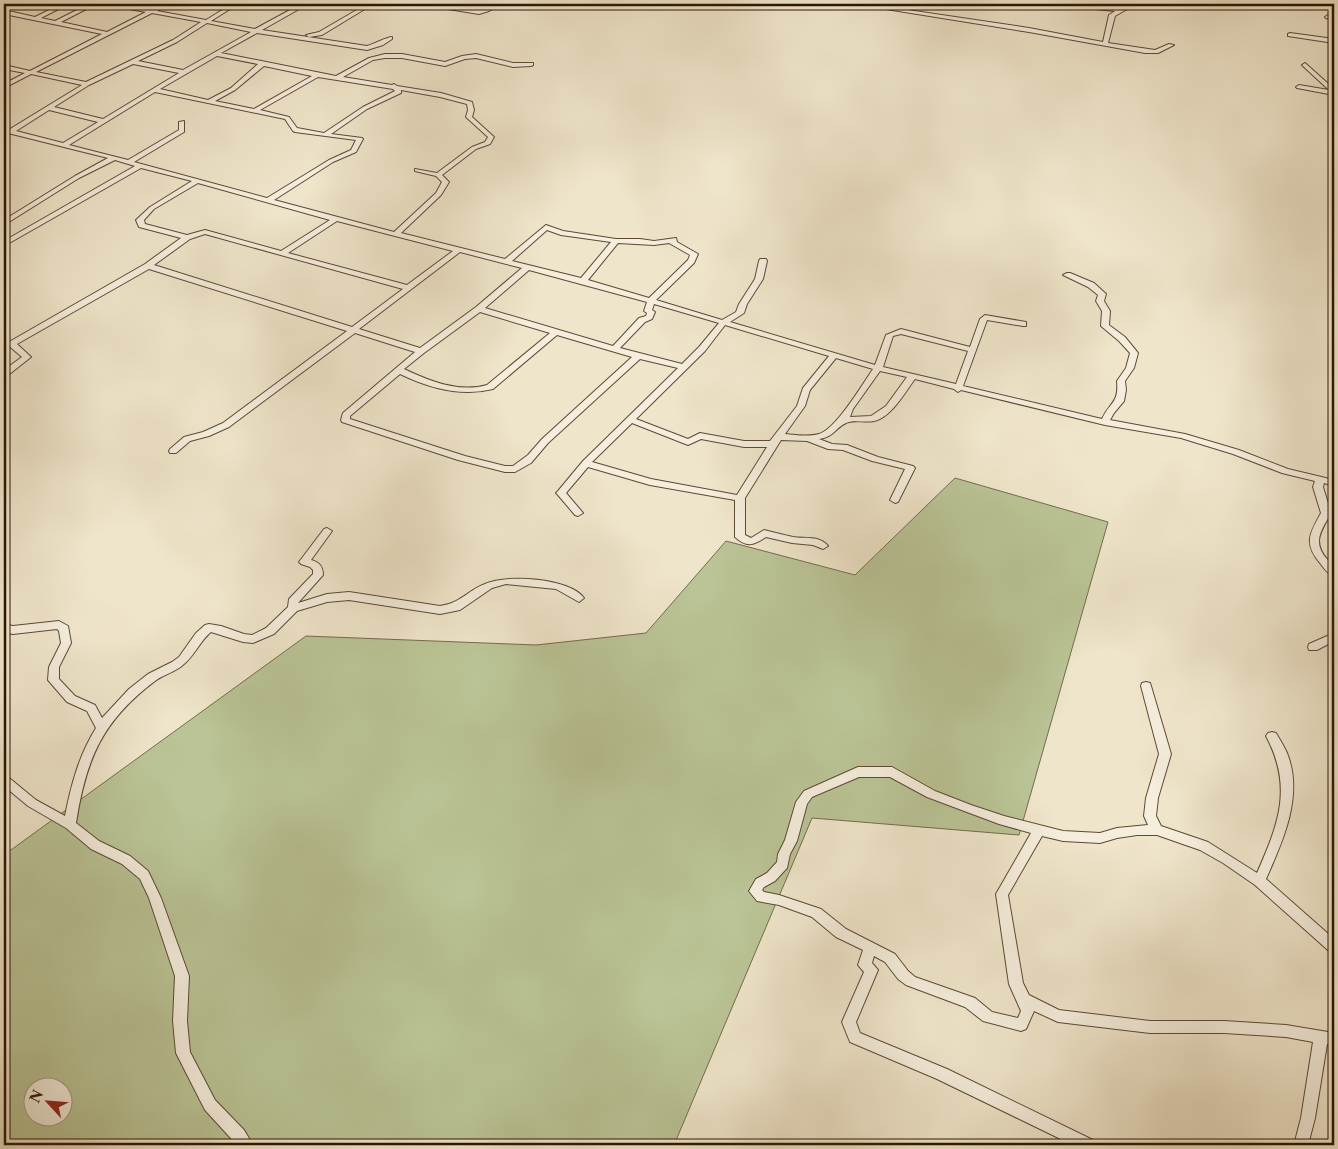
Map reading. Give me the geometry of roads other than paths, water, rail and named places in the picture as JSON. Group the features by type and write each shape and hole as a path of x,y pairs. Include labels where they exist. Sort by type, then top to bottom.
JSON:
{"street":[{"path":"36,19 65,4"},
{"path":"55,23 94,4"},
{"path":"113,4 256,31 367,48 381,44 390,38"},
{"path":"4,86 166,4"},
{"path":"7,131 87,84 208,22 235,4"},
{"path":"64,145 184,72 305,4"},
{"path":"291,37 320,34 370,4"},
{"path":"420,4 479,12 487,10 496,4"},
{"path":"858,4 1156,52 1171,45"},
{"path":"1105,44 1112,15 1133,4"},
{"path":"1064,5 1119,10"},
{"path":"4,12 106,33"},
{"path":"1290,35 1334,41"},
{"path":"216,54 318,75 394,86 470,103 472,110 469,117 481,130 490,135 488,143 474,148 438,176"},
{"path":"335,78 349,73 371,60 385,56 402,56 445,64 464,57 476,56 513,64 531,64"},
{"path":"132,62 184,72"},
{"path":"208,102 233,89 262,64"},
{"path":"1305,65 1334,92"},
{"path":"4,67 87,84"},
{"path":"253,112 318,75"},
{"path":"325,135 365,108 399,92 394,86"},
{"path":"1299,87 1334,92"},
{"path":"154,90 287,118 295,130 360,139 354,151 332,161 269,200"},
{"path":"48,108 104,120"},
{"path":"129,162 182,131 182,122"},
{"path":"7,131 141,165 336,219 583,281 652,300 834,356 912,377 1105,422 1182,436 1236,452 1285,471 1334,483"},
{"path":"4,223 77,177 114,158"},
{"path":"4,244 141,165"},
{"path":"396,234 439,194 446,182 438,176 417,170"},
{"path":"187,237 142,224 140,220 152,208 197,181"},
{"path":"281,254 336,219"},
{"path":"508,262 546,227 561,233 616,241 654,243 673,240 673,243 694,254 691,261 652,300 648,310 651,312 649,317 642,320 615,349"},
{"path":"4,349 148,266 187,237 196,233 205,232 408,288"},
{"path":"583,281 616,241"},
{"path":"173,451 187,439 206,434 226,425 248,410 460,249"},
{"path":"578,513 562,493 586,463 632,420 702,348 724,322 740,313 743,304 759,279 764,261"},
{"path":"148,266 421,351"},
{"path":"528,267 479,309 421,351 346,415 345,420 457,457 503,470 514,470 536,452 638,356"},
{"path":"1067,275 1091,285 1102,294 1100,301 1106,310 1106,326 1122,339 1134,353 1126,376 1121,381 1123,394 1116,407 1107,414 1105,422"},
{"path":"479,309 638,356 683,367"},
{"path":"958,388 984,319 988,317 1023,324"},
{"path":"400,370 432,385 480,391 490,387 557,331"},
{"path":"632,420 688,442 700,436 744,444 823,436 844,420 849,409 878,368 890,336 894,332 972,350"},
{"path":"4,374 27,357 12,344"},
{"path":"822,546 819,543 789,540 764,533 752,542 740,536 740,498 776,440 801,406 806,390 834,356"},
{"path":"844,420 873,419 889,408 912,377"},
{"path":"808,438 831,447 857,451 874,459 910,468 895,500"},
{"path":"586,463 650,482 740,498"},
{"path":"1320,480 1320,494 1326,513 1313,536 1313,548 1334,573"},
{"path":"293,608 293,602 318,575 318,569 313,564 304,562 327,531"},
{"path":"70,825 74,792 87,752 101,726 118,706 141,685 155,675 180,663 204,631 214,628 242,638 253,639 270,631 293,608 327,598 349,596 440,610 456,607 488,586 506,582 558,586 572,592 579,598"},
{"path":"4,628 14,630 59,625 64,628 66,643 54,667 53,680 71,699 91,708 101,726"},
{"path":"1313,647 1334,637"},
{"path":"1146,686 1165,754 1150,816 1157,830"},
{"path":"1259,881 1280,830 1287,803 1288,780 1282,750 1272,736"},
{"path":"1039,831 1002,894 1016,984 1028,1012 1021,1025 988,1017 970,1002 910,981 903,976 890,958 841,933 816,913 779,900 761,897 755,891 760,883 771,877 783,864 784,854 791,841 802,802 808,794 858,772 892,772 931,794 1003,821 1039,831 1063,836 1100,838 1137,830 1157,830 1204,846 1259,881 1334,947"},
{"path":"4,780 32,803 70,825 95,845 126,860 144,875 155,898 182,976 180,1021 183,1053 210,1105 246,1145"},
{"path":"870,947 864,965 871,970 849,1022 855,1037 942,1074 1088,1145"},
{"path":"1024,999 1058,1016 1150,1027 1224,1027 1286,1031 1327,1037 1301,1145"}]}
